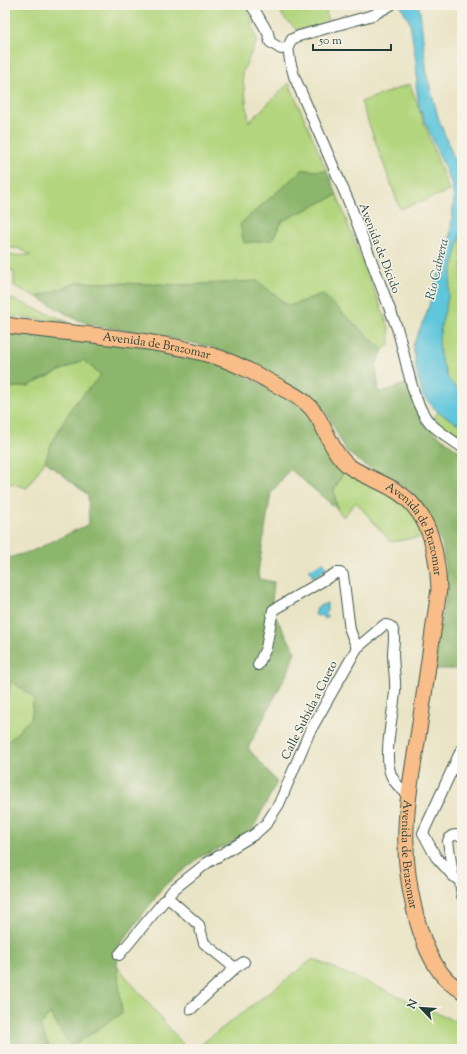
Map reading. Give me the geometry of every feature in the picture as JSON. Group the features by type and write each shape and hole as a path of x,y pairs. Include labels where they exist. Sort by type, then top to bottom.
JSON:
{"highway":[{"name":"Avenida de Brazomar","path":"5,325 171,346 218,357 244,368 306,403 317,416 338,454 349,466 371,479 393,489 408,499 421,516 431,536 438,563 439,589 408,794 406,829 407,861 414,906 422,936 433,960 448,980 462,991"}],"street":[{"path":"251,5 268,33 270,42 281,49 288,47 292,40 299,36 373,15 389,6"},
{"name":"Avenida de Dícido","path":"288,47 294,76 350,207 397,328 403,347 412,388 418,405 430,423 462,447"},
{"path":"258,665 266,648 273,610 336,573 343,575 350,630 356,648"},
{"name":"Calle Subida a Cueto","path":"119,955 174,889 207,863 255,834 266,824 279,804 309,733 356,648 384,625 389,625 392,628 393,633 396,690 388,764 392,779 399,788 408,794"},
{"path":"462,748 423,833 436,857 453,876 460,880 462,896"},
{"path":"453,876 448,841 452,834 462,835"},
{"path":"167,897 199,925 204,943 235,968"},
{"path":"191,1009 235,968 244,962"}],"green space":[{"path":"5,5 247,5 257,41 242,73 249,122 289,83 327,171 302,170 272,240 282,221 337,195 389,327 390,344 383,350 322,294 289,306 257,281 188,285 79,282 37,297 14,286 14,271 5,270 5,256 31,255 18,248 5,249"},
{"path":"282,5 325,5 328,23 297,30 283,17 280,8"},
{"path":"410,84 449,191 400,209 361,102"},
{"path":"302,170 327,171 337,195 282,221 272,240 244,243 240,224"},
{"path":"460,236 462,236 462,393 448,379 440,356 439,339"},
{"path":"257,281 289,306 322,294 383,350 376,365 379,393 408,383 423,424 462,453 462,669 435,669 438,637 445,600 446,573 442,544 428,515 409,490 389,477 364,465 346,451 327,413 305,395 229,354 212,347 137,332 92,325 77,320 37,297 79,282 188,285"},
{"path":"5,296 68,322 5,316"},
{"path":"5,332 152,346 211,360 298,402 312,416 345,470 334,490 337,509 290,469 271,493 258,572 259,579 274,582 271,609 295,651 289,670 248,748 277,782 245,844 231,843 200,857 165,885 119,946 117,966 122,1013 71,1047 50,1014 40,1026 50,1049 5,1049 5,745 31,718 34,698 11,681 5,710 5,559 32,551 89,524 88,495 45,461 52,442 72,407 101,375 83,360 28,386 5,388"},
{"path":"83,360 101,375 72,407 52,442 45,461 27,488 5,482 5,388 28,386"},
{"path":"438,412 457,423 462,424 462,439 433,419"},
{"path":"345,470 369,486 390,493 406,504 428,536 391,542 356,502 343,517 337,509 334,490"},
{"path":"11,680 34,698 31,718 5,745 5,710"},
{"path":"313,959 455,1021 462,1034 462,1044 457,1049 195,1049"},
{"path":"117,966 187,1049 95,1049 89,1043 83,1049 50,1049 39,1026 50,1014 122,1013"}],"water":[{"path":"399,5 418,5 420,11 427,76 439,120 457,166 462,184 462,228 439,339 440,356 448,379 462,393 462,424 457,423 438,412 423,396 417,374 413,345 426,315 450,237 454,199 451,183 419,107 416,85 416,62 410,23"},
{"path":"323,562 327,569 313,577 309,570"},
{"path":"327,603 327,611 325,613 328,617 324,619 321,615 315,615 317,607"}],"water label":[{"name":"Río Cabrera","path":"436,269"}]}
